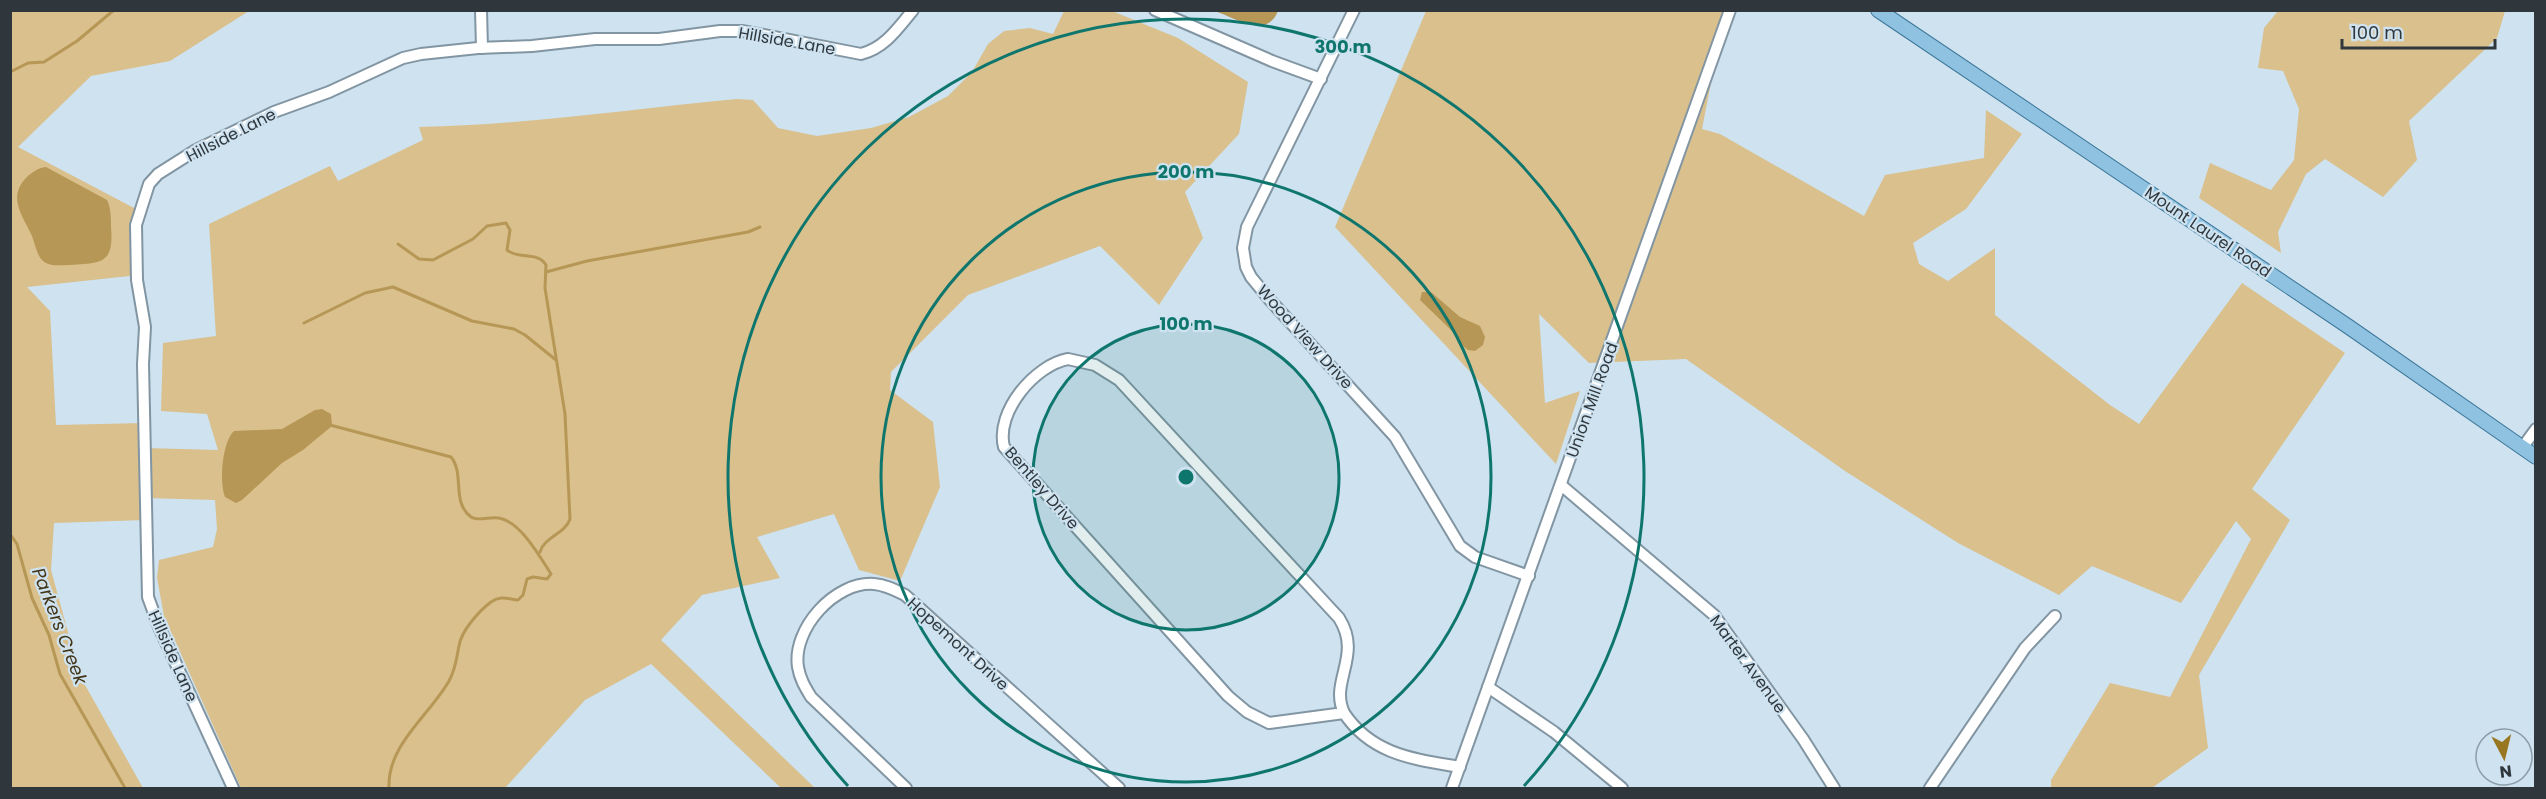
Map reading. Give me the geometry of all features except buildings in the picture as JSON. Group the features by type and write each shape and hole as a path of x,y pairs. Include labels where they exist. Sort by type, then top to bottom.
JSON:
{"main road":[{"name":"Mount Laurel Road","path":"1878,10 2340,321 2535,457"}],"street":[{"path":"481,10 482,48"},
{"name":"Hillside Lane","path":"233,789 159,627 148,597 145,327 137,280 136,225 138,212 150,184 158,174 196,150 263,117 329,92 404,58 420,54 595,39 659,39 720,31 743,31 861,54 884,43 914,10"},
{"path":"1155,10 1321,79"},
{"name":"Wood View Drive","path":"1354,10 1247,227 1243,248 1246,267 1270,300 1395,437 1460,546 1475,557 1529,576"},
{"name":"Union Mill Road","path":"1452,789 1730,10"},
{"name":"Bentley Drive","path":"1077,359 1104,369 1119,380 1339,618 1349,643 1339,698 1344,713 1269,723 1247,712 1228,696 1004,447 1001,429 1008,410 1042,370 1059,361 1077,359"},
{"path":"2522,448 2535,429"},
{"name":"Marter Avenue","path":"1562,485 1714,615 1803,739 1834,789"},
{"name":"Hopemont Drive","path":"906,789 824,711 801,682 797,665 798,648 804,632 826,604 840,592 856,586 873,584 889,587 905,596 1119,789"},
{"path":"1930,789 2025,648 2055,616"},
{"path":"1488,687 1554,732 1622,789"},
{"path":"1344,713 1357,731 1381,748 1417,760 1460,767"}],"shaded area":[{"path":"10,11 249,11 170,61 91,76 18,147 136,209 139,275 27,287 50,311 56,425 144,423 145,448 218,450 207,414 161,411 163,343 216,336 209,224 330,166 338,181 423,140 419,127 538,120 737,99 753,100 778,128 817,136 871,128 909,117 948,96 972,72 988,44 1004,31 1030,28 1053,34 1064,11 1112,11 1178,38 1248,82 1239,134 1185,192 1203,238 1159,305 1100,246 968,295 891,372 890,390 933,422 940,487 900,581 859,570 834,514 757,537 780,578 702,595 661,640 815,788 781,788 651,664 585,700 505,788 241,788 164,616 157,578 159,560 213,547 217,529 215,500 145,498 145,520 54,523 51,570 80,676 143,788 11,788"},
{"path":"1214,11 1278,11 1273,20 1257,26"},
{"path":"1426,11 1725,11 1702,129 1720,134 1864,216 1885,175 1984,158 1986,110 2022,134 1966,209 1913,243 1919,264 1948,281 1995,248 1995,315 2110,405 2139,424 2242,283 2345,353 2252,489 2290,520 2199,675 2208,748 2152,788 2051,788 2051,780 2110,683 2170,697 2251,539 2236,521 2181,603 2092,566 2059,595 1958,543 1845,471 1686,359 1589,363 1539,314 1545,403 1580,391 1556,464 1335,227"},
{"path":"2278,11 2505,11 2497,38 2409,121 2417,160 2383,197 2325,159 2306,174 2278,232 2281,253 2199,198 2210,163 2271,190 2294,160 2299,109 2283,71 2258,68 2264,28"},
{"path":"46,167 107,200 111,239 108,254 104,259 91,263 56,265 46,263 39,256 17,200 20,185 38,169"},
{"path":"1422,292 1431,292 1460,317 1480,326 1485,337 1483,345 1475,351 1463,346 1453,332 1420,300"},
{"path":"322,409 331,414 332,426 303,450 282,463 242,500 236,503 225,497 222,482 224,453 234,431 282,429 315,410"}],"waterway":[{"name":"Parkers Creek","path":"10,72 28,63 44,62 77,41 114,10"},
{"path":"398,244 419,259 433,260 473,239 487,226 506,223 510,230 507,250 517,255 538,258 546,265 545,288 565,414 570,519 564,528 542,547 540,552"},
{"path":"546,272 587,261 748,232 760,227"},
{"path":"304,323 365,293 393,287 472,321 514,329 556,360"},
{"path":"330,425 451,457 457,471 461,504 465,511 474,518 499,518 515,526 536,550 551,574 547,579 533,577 527,579 523,595 518,600 504,598 495,600 471,622 460,640 449,681 402,744 395,758 390,772 389,788"},
{"name":"Parkers Creek","path":"10,534 17,544 32,598 49,635 60,674 125,788"}]}
